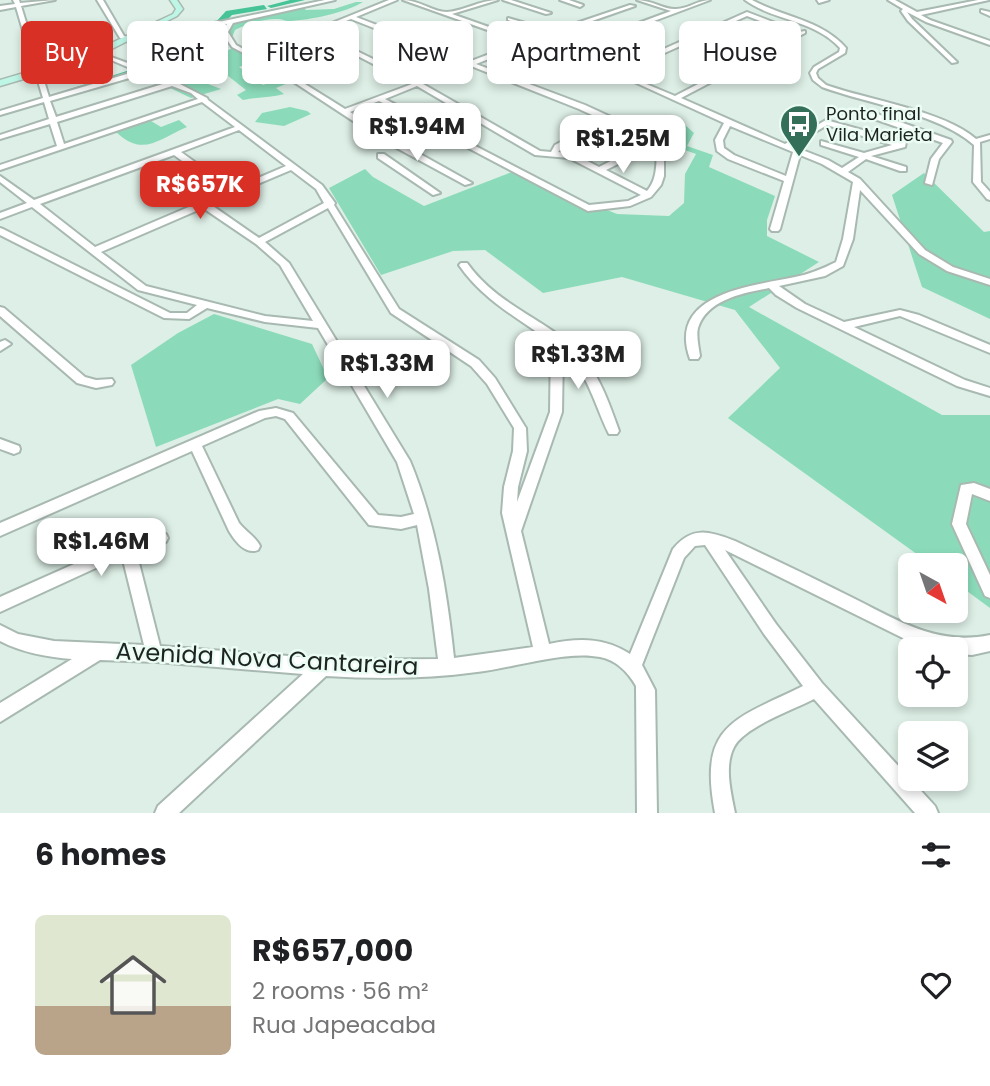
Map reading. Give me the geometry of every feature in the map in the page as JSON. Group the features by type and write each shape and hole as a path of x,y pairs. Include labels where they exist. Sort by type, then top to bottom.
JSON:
{"main road":[{"path":"162,21 179,12 173,0"},
{"path":"113,46 127,39"},
{"path":"0,83 21,77"}],"street":[{"path":"0,8 17,3 52,0"},
{"path":"100,0 122,37 127,39"},
{"path":"228,22 268,10 332,0"},
{"path":"373,61 318,34 324,28 394,0"},
{"path":"406,0 487,28"},
{"path":"446,14 495,0"},
{"path":"506,0 548,13"},
{"path":"564,0 580,5"},
{"path":"640,0 675,11"},
{"path":"682,0 695,4"},
{"path":"648,21 707,0"},
{"path":"748,0 839,41 843,48 842,53 816,68 813,73 815,79 824,86 944,124 976,141 990,137"},
{"path":"819,1 826,0"},
{"path":"891,0 916,14 990,43"},
{"path":"945,0 961,5"},
{"path":"916,14 986,0"},
{"path":"17,3 22,21"},
{"path":"464,3 474,6"},
{"path":"588,21 632,6"},
{"path":"908,9 904,11 909,20 954,62"},
{"path":"665,50 747,14 802,32 676,98"},
{"path":"351,17 373,26"},
{"path":"510,19 516,21"},
{"path":"231,21 225,32 231,44 468,183"},
{"path":"969,36 990,36"},
{"path":"380,99 589,208 630,203 648,195 657,185 661,146 658,142 609,118 473,65"},
{"path":"0,113 127,77"},
{"path":"41,84 61,147"},
{"path":"0,136 171,84"},
{"path":"176,84 205,99 319,187 395,311 475,363 491,381 515,419 521,436 509,497 513,533 543,653"},
{"path":"344,112 419,84 538,153 571,156 648,195"},
{"path":"643,84 844,171 857,181 922,252 950,269 990,282"},
{"path":"0,168 205,99"},
{"path":"863,112 948,143 935,159 929,183"},
{"path":"729,121 719,140 720,149 731,157 789,180"},
{"path":"785,147 826,122 902,145"},
{"path":"899,124 898,127 905,138 902,145"},
{"path":"0,216 241,127"},
{"path":"554,153 558,147 588,131"},
{"path":"976,141 977,182 990,197"},
{"path":"824,143 903,169"},
{"path":"844,171 864,156 902,145"},
{"path":"174,151 203,172"},
{"path":"775,229 797,151"},
{"path":"600,170 633,153"},
{"path":"381,156 436,194"},
{"path":"397,167 421,157"},
{"path":"97,250 292,166"},
{"path":"0,178 97,250 131,282 142,288 265,319 320,326"},
{"path":"694,356 690,333 700,312 723,296 830,269 842,261 857,181"},
{"path":"259,242 331,203"},
{"path":"202,204 259,242 284,263 403,461 415,489 422,518 447,667"},
{"path":"2,235 168,316 189,316 205,304"},
{"path":"464,265 480,287 557,341 578,360 597,392 613,431"},
{"path":"772,285 786,298 843,326 961,383 990,392"},
{"path":"843,326 900,313 990,349"},
{"path":"2,314 80,380 96,384 108,382"},
{"path":"513,533 556,412 557,341"},
{"path":"0,530 263,414 282,413 289,416 374,521 401,523 422,518"},
{"path":"0,444 14,449"},
{"path":"195,444 234,527 241,537 253,546"},
{"path":"990,495 974,488 966,489 959,524 990,591"},
{"path":"129,552 161,538"},
{"path":"709,539 770,629 816,689 928,813"},
{"path":"647,813 646,690 633,667 678,554 690,541 709,539 744,553 915,635 948,646 967,647 990,643"},
{"path":"0,605 124,548 129,552 154,653"},
{"name":"Avenida Nova Cantareira","path":"0,633 34,646 383,671 447,667 598,648 620,656 633,667"},
{"path":"0,713 101,650"},
{"path":"165,813 324,666"},
{"path":"726,813 719,787 723,751 733,732 816,689"}],"green space":[{"path":"363,2 337,13 317,17 289,21 242,21 242,27 235,30 231,40 228,35 233,22 303,7 306,10 334,9"},
{"path":"235,47 242,51 242,66 239,67 242,69 242,84 286,84 276,88 284,94 243,100 237,95 246,90 228,76 228,50"},
{"path":"156,84 208,84 221,89 191,98 168,87 158,90 147,88"},
{"path":"290,107 311,114 284,126 255,122 262,113"},
{"path":"179,120 187,127 150,144 134,144 116,132 151,121 161,127"},
{"path":"684,124 694,133 687,146 713,155 709,167 775,196 767,220 767,236 819,262 749,307 942,415 990,415 990,608 968,592 968,553 915,553 728,418 780,368 735,310 622,277 543,293 485,250 453,251 381,275 329,188 365,169 373,177 424,206 512,172 617,214 669,216 684,203 685,174 696,154 671,145"},
{"path":"924,173 984,232 990,231 990,319 922,287 892,195"},
{"path":"214,314 312,344 328,378 300,404 278,399 156,447 131,365 178,333"}],"waterway":[{"path":"271,6 301,0"},
{"path":"221,21 229,13 264,7"},
{"path":"69,91 127,74"}],"place":[{"name":"Ponto final Vila Marieta","path":"799,158"}]}
